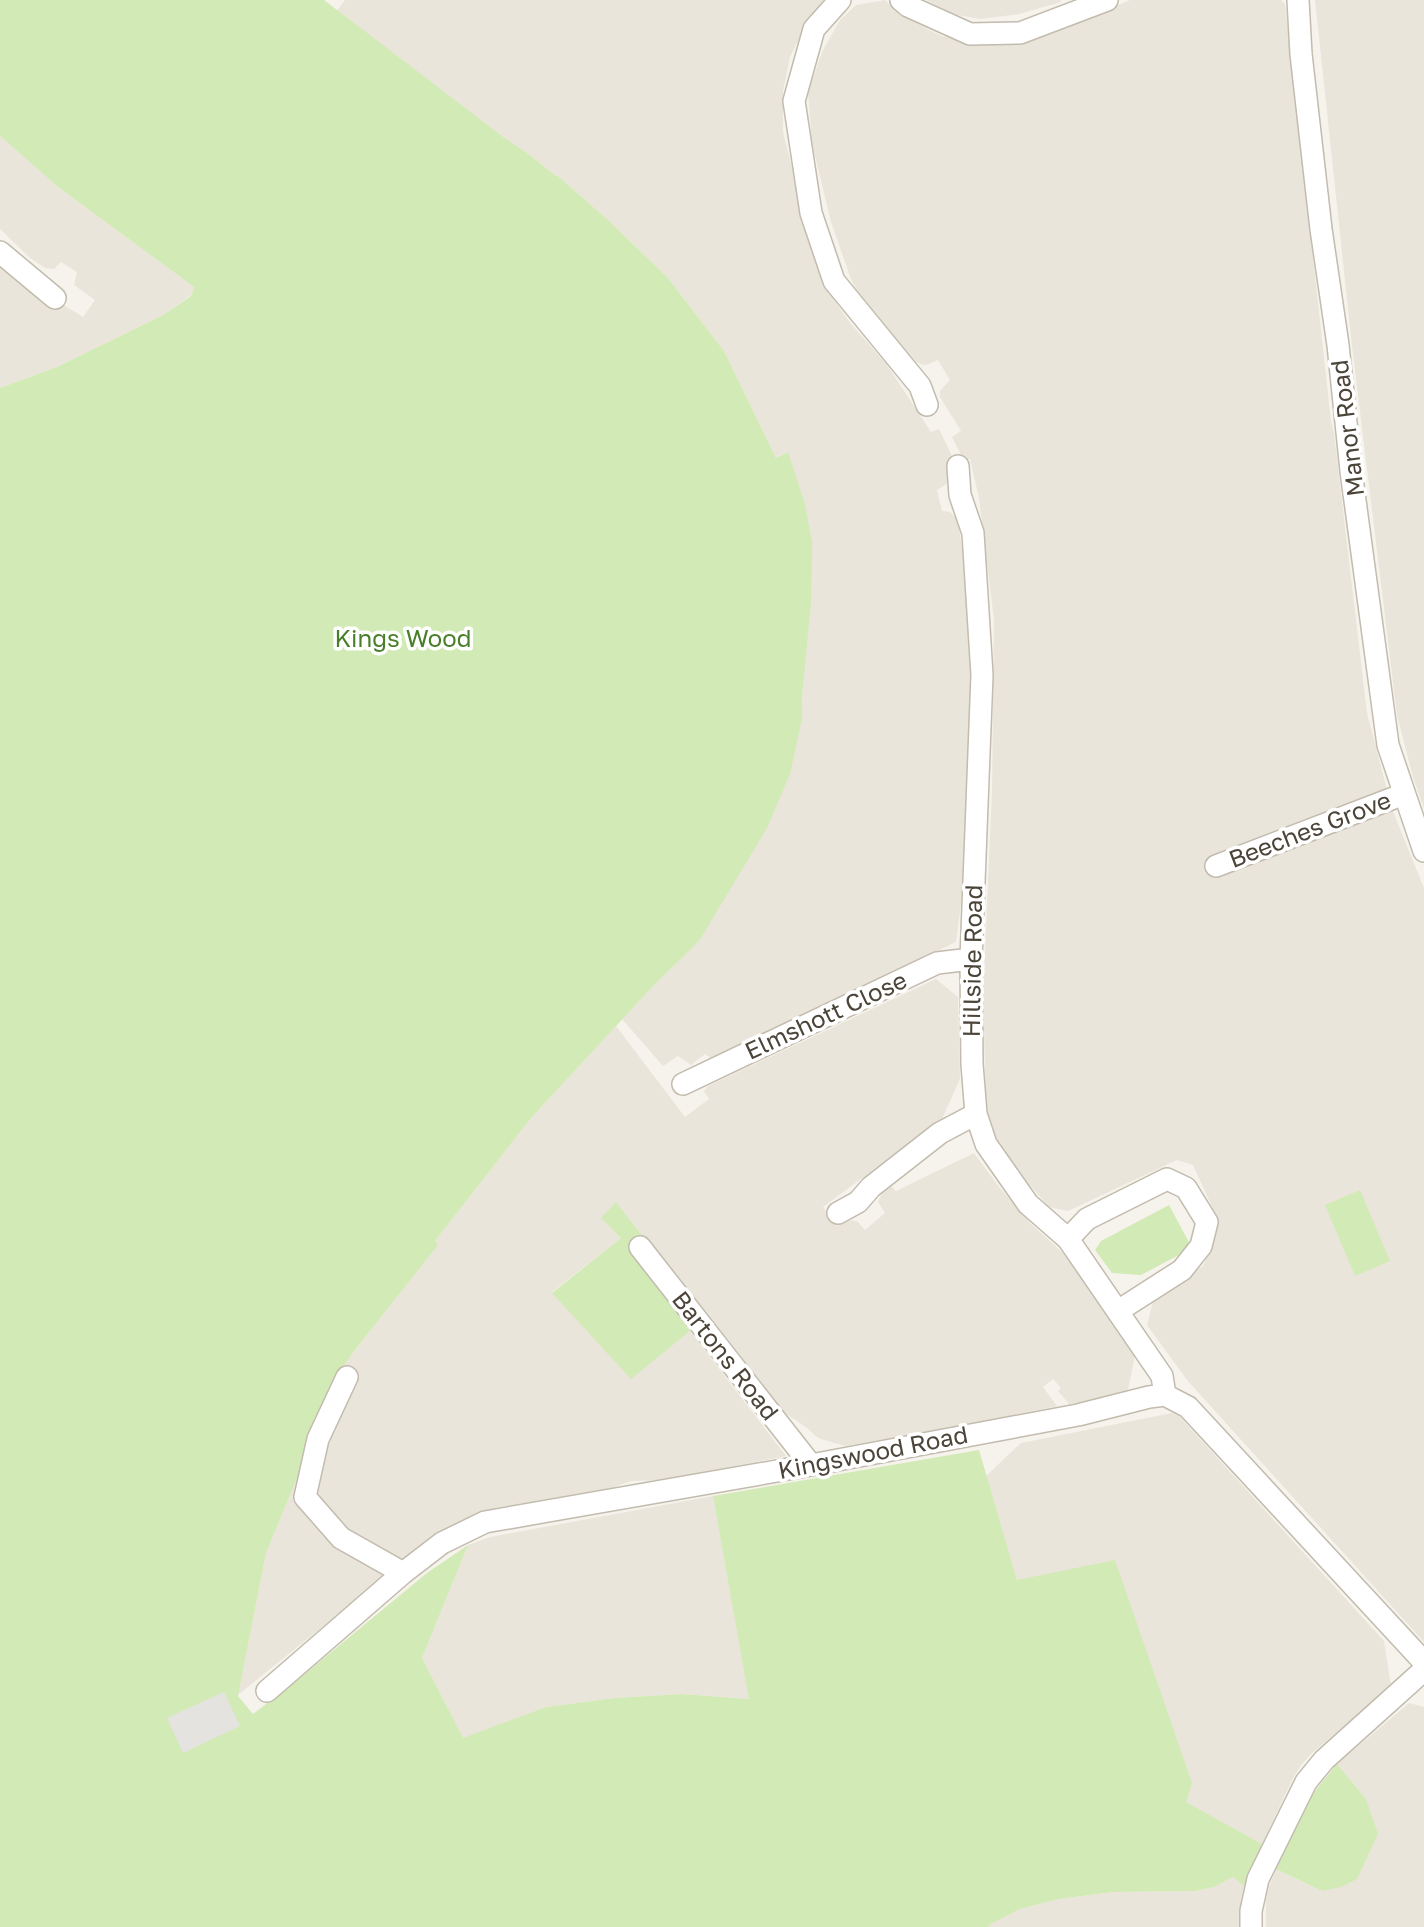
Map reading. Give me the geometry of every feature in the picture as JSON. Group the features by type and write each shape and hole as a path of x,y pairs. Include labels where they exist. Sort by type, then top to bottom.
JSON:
{"street":[{"path":"840,0 814,29 794,101 811,213 834,281 920,386 928,405"},
{"path":"901,0 908,6 970,34 1020,33 1107,0"},
{"name":"Manor Road","path":"1298,0 1301,54 1321,229 1388,745 1422,842"},
{"path":"0,252 55,298"},
{"name":"Hillside Road","path":"958,466 960,495 973,533 982,675 971,959 972,1064 976,1114 986,1144 1028,1204 1068,1239 1162,1376 1166,1395"},
{"name":"Beeches Grove","path":"1216,866 1404,794"},
{"name":"Elmshott Close","path":"683,1084 937,963 971,959"},
{"path":"838,1213 858,1202 872,1187 940,1133 976,1114"},
{"path":"1068,1239 1087,1219 1167,1179 1186,1188 1208,1222 1201,1247 1182,1270 1118,1311"},
{"name":"Bartons Road","path":"640,1247 811,1465"},
{"path":"347,1377 318,1439 305,1497 341,1538 403,1573"},
{"path":"1166,1395 1188,1407 1424,1662"},
{"name":"Kingswood Road","path":"267,1691 403,1573 442,1543 485,1522 811,1465 1078,1415 1166,1395"},
{"path":"1251,1927 1251,1911 1258,1879 1306,1782 1324,1760 1424,1670"}],"shaded area":[{"path":"345,0 825,0 804,29 790,57 783,91 783,132 811,243 833,299 887,365 931,432 939,429 954,460 948,463 950,480 937,490 942,511 950,512 958,520 967,587 971,681 965,873 956,942 712,1059 705,1054 691,1065 678,1056 663,1066 622,1019 654,985 802,718 805,504 787,452 776,458 724,351 667,277 558,176 337,11"},
{"path":"885,0 902,15 931,31 973,42 1107,10 1130,0 1281,0 1285,4 1331,421 1367,713 1392,809 1424,888 1424,1642 1187,1380 1147,1325 1155,1294 1203,1266 1210,1252 1216,1231 1213,1209 1193,1165 1177,1160 1068,1211 1049,1207 1021,1175 992,1130 986,1102 983,996 992,791 994,620 979,498 970,459 963,459 952,437 961,431 940,397 940,391 950,380 938,360 924,365 916,362 860,297 831,222 812,143 808,93 822,52 840,20 856,5"},
{"path":"926,0 1061,2 1019,14 980,19 952,14"},
{"path":"1315,0 1424,0 1424,809 1397,715 1352,346"},
{"path":"0,136 58,187 194,287 191,295 163,315 57,367 0,388 0,262 26,282 83,317 95,300 74,285 77,272 61,262 54,269 45,268 30,258 0,229"},
{"path":"936,979 958,997 960,1079 942,1119 823,1207 837,1226 852,1220 865,1230 885,1213 878,1202 891,1186 896,1191 974,1153 1032,1225 1072,1261 1135,1356 1127,1394 1069,1404 1058,1391 1061,1388 1053,1379 1043,1387 1057,1406 845,1446 818,1438 775,1406 616,1202 621,1238 552,1292 631,1378 690,1331 786,1456 663,1480 631,1481 611,1488 495,1508 471,1517 434,1535 238,1695 266,1553 344,1365 437,1246 435,1241 531,1118 616,1026 685,1117 709,1099 704,1091 708,1086"},
{"path":"1172,1413 1179,1416 1384,1641 1391,1686 1301,1765 1262,1844 1185,1802 1017,1580 986,1476 1021,1443"},
{"path":"713,1496 750,1699 682,1694 615,1698 546,1707 463,1739 422,1658 468,1545 490,1537"},
{"path":"224,1692 240,1726 183,1753 167,1718"},
{"path":"1409,1703 1424,1707 1424,1927 1266,1927 1266,1900 1276,1869 1322,1891 1366,1799 1337,1764"},
{"path":"1233,1877 1244,1886 1241,1927 988,1927 1020,1909 1059,1899 1113,1892 1195,1891 1214,1887"}],"green space":[{"name":"Kings Wood","path":"0,0 324,0 558,176 667,277 724,351 776,458 788,452 805,504 812,543 811,602 802,718 790,774 767,828 699,941 654,985 531,1118 435,1241 438,1245 344,1365 266,1553 238,1696 253,1714 427,1573 468,1545 422,1658 463,1738 546,1707 615,1698 682,1694 749,1699 713,1496 979,1450 1017,1580 1115,1560 1192,1783 1186,1802 1262,1844 1244,1886 1233,1877 1214,1887 1195,1891 1113,1892 1059,1899 1020,1909 988,1927 0,1927 0,388 57,367 163,315 191,296 194,287 58,187 0,136"},
{"path":"1360,1190 1390,1261 1355,1276 1325,1205"},
{"path":"616,1202 677,1280 664,1296 690,1331 631,1379 552,1293 621,1238 601,1218"},
{"path":"1169,1205 1192,1248 1141,1275 1112,1273 1095,1250 1101,1241"},
{"path":"1337,1764 1366,1799 1378,1834 1357,1879 1341,1887 1322,1891 1276,1869 1311,1796"}]}
